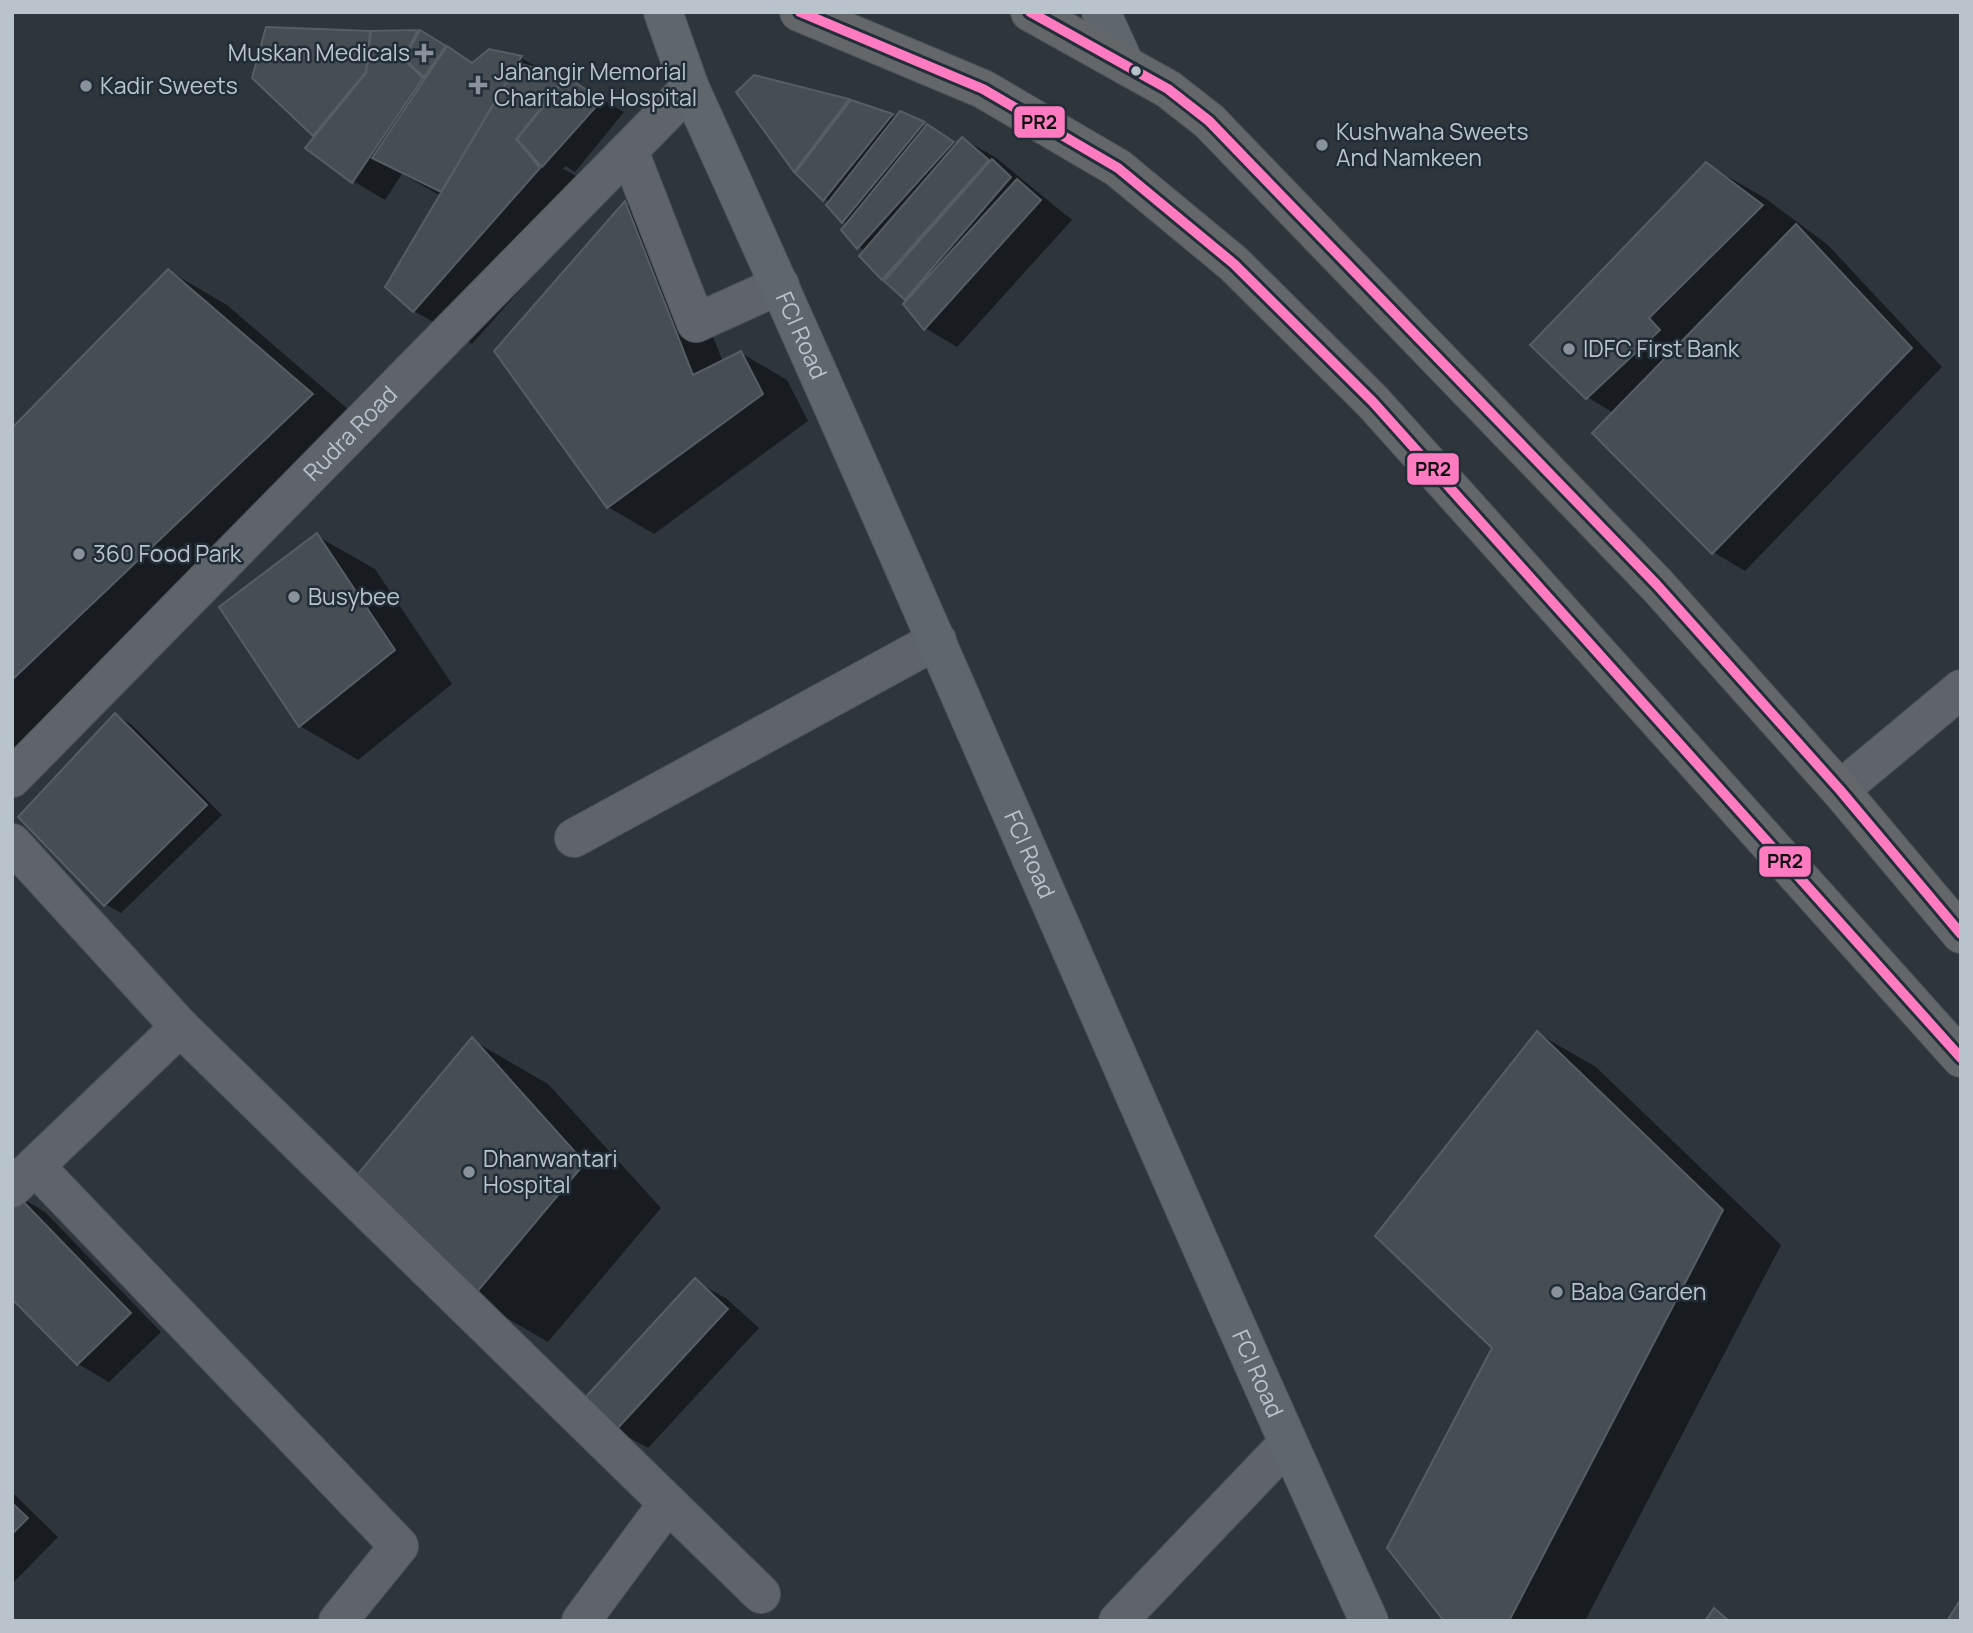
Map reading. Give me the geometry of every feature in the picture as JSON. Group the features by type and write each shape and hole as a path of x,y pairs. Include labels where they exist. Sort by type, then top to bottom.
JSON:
{"highway":[{"path":"799,12 983,89 1118,168 1234,264 1373,402 1961,1058"},
{"path":"1030,12 1168,89 1209,121 1657,585 1840,790 1961,934"}],"main road":[{"name":"FCI Road","path":"663,12 690,88 937,640 1287,1444 1366,1619"},
{"path":"1101,12 1125,65"}],"street":[{"name":"Rudra Road","path":"12,778 690,88"},
{"path":"629,151 696,323 780,285"},
{"path":"574,838 937,640"},
{"path":"1840,790 1961,689"},
{"path":"12,843 180,1027 761,1594"},
{"path":"180,1027 24,1177 398,1546 338,1621"},
{"path":"1118,1621 1287,1444"},
{"path":"581,1621 668,1503"}],"building":[{"path":"266,27 370,31 366,72 313,136 252,78"},
{"path":"418,30 403,59 423,78 352,183 305,148 366,73 371,31"},
{"name":"Muskan Medicals","path":"420,30 446,46 424,77 404,59"},
{"path":"447,46 472,63 489,49 522,56 441,192 372,158"},
{"path":"518,63 566,77 516,139 540,168 413,312 385,287"},
{"path":"754,75 849,99 794,172 736,92"},
{"path":"567,77 602,100 542,167 517,139"},
{"path":"851,100 893,114 823,201 795,173"},
{"path":"900,111 925,122 842,223 826,205"},
{"path":"927,124 954,142 857,249 841,230"},
{"path":"962,137 989,160 882,280 859,256"},
{"path":"992,159 1011,177 905,300 884,281"},
{"path":"1706,162 1763,205 1649,318 1660,330 1586,399 1530,345"},
{"path":"1017,179 1041,200 924,330 903,304"},
{"path":"625,201 693,375 741,351 763,394 607,508 494,351"},
{"path":"1796,224 1912,348 1712,554 1592,433"},
{"name":"360 Food Park","path":"168,269 313,394 12,680 12,428"},
{"path":"317,533 395,650 299,727 219,607"},
{"path":"115,713 207,805 104,906 18,817"},
{"name":"Baba Garden","path":"1537,1031 1723,1210 1509,1621 1444,1621 1387,1548 1492,1348 1375,1236"},
{"name":"Dhanwantari Hospital","path":"472,1037 585,1163 471,1299 353,1180"},
{"path":"13,1191 131,1313 77,1365 12,1299"},
{"path":"695,1278 728,1309 615,1431 582,1401"},
{"path":"12,1503 28,1518 12,1534"},
{"path":"1961,1599 1961,1621 1947,1621"},
{"path":"1714,1608 1729,1621 1705,1621"}],"transit line":[{"name":"PR2","path":"800,12 983,89 1118,168 1234,264 1373,402 1961,1058"},
{"name":"PR2","path":"1030,12 1168,89 1209,121 1657,585 1840,790 1961,934"}],"place":[{"name":"Muskan Medicals","path":"424,53"},
{"name":"Jahangir Memorial Charitable Hospital","path":"478,85"},
{"name":"Kadir Sweets","path":"86,86"},
{"name":"Kushwaha Sweets And Namkeen","path":"1322,145"},
{"name":"IDFC First Bank","path":"1569,349"},
{"name":"360 Food Park","path":"79,554"},
{"name":"Busybee","path":"294,597"},
{"name":"Dhanwantari Hospital","path":"469,1172"},
{"name":"Baba Garden","path":"1557,1292"}]}
